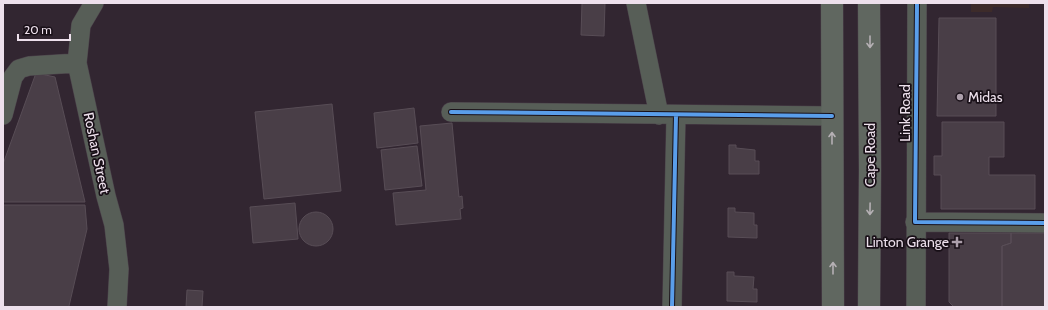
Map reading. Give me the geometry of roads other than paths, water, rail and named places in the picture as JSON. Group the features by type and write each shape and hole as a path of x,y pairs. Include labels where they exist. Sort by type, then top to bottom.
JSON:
{"main road":[{"path":"832,3 833,307"},
{"name":"Cape Road","path":"869,307 870,3"}],"street":[{"name":"Roshan Street","path":"94,3 81,25 77,63 106,196 114,225 119,269 117,307"},
{"path":"636,3 667,115 672,307"},
{"name":"Link Road","path":"916,3 916,305"},
{"path":"3,115 13,77 19,69 29,66 77,63"},
{"path":"451,112 832,116"},
{"path":"915,222 1045,223"}],"place":[{"name":"Midas","path":"960,97"},
{"name":"Linton Grange","path":"957,242"}]}
